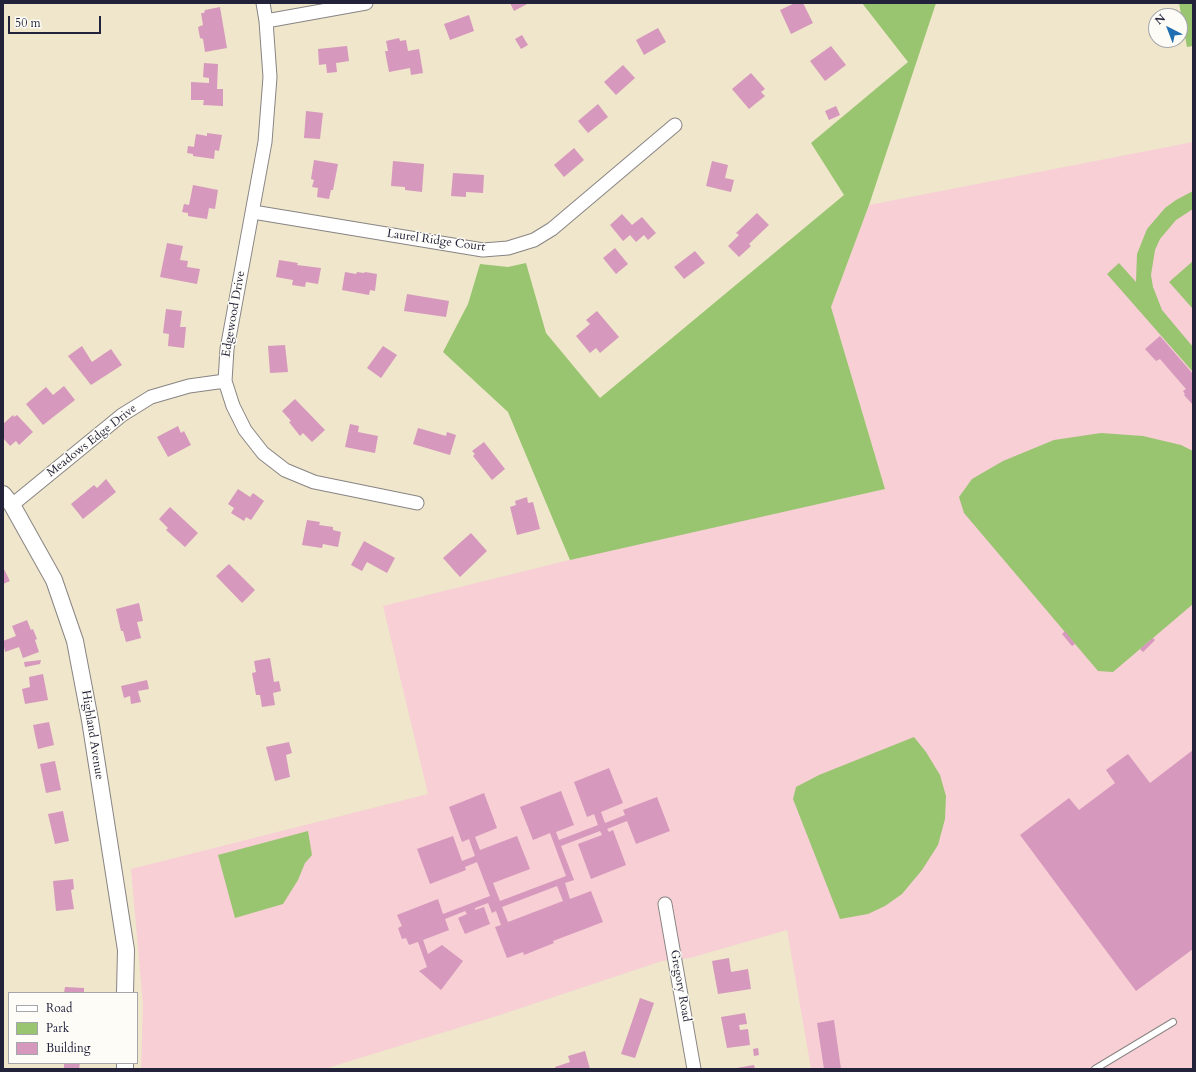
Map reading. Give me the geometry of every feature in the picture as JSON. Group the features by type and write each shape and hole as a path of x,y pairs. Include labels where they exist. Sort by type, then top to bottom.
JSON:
{"street":[{"name":"Edgewood Drive","path":"263,3 266,21 270,77 265,142 227,348 225,382 233,406 245,430 263,453 285,470 314,482 416,503"},
{"path":"266,21 366,3"},
{"name":"Laurel Ridge Court","path":"253,212 483,250 508,248 534,240 552,228 675,125"},
{"name":"Meadows Edge Drive","path":"7,500 122,415 151,397 189,386 225,382"},
{"name":"Highland Avenue","path":"7,500 54,580 75,641 90,720 126,950 125,992"},
{"name":"Gregory Road","path":"665,904 694,1069"}],"lane":[{"path":"1095,1069 1173,1022"}],"shaded area":[{"path":"1193,142 1193,1069 811,1069 787,930 690,958 662,961 500,1015 324,1069 141,1069 143,1005 131,869 428,794 383,606 622,547 885,489 831,307 869,205"}],"green space":[{"path":"862,3 936,3 869,205 831,307 885,489 570,560 508,412 443,352 468,304 480,264 508,267 526,263 546,333 600,398 844,195 811,143 908,62"},
{"path":"1179,3 1193,3 1193,46 1188,47 1188,8 1180,8"},
{"path":"1193,191 1193,209 1176,220 1160,239 1155,250 1151,275 1153,287 1162,310 1193,347 1193,372 1107,274 1119,263 1136,282 1137,254 1147,229 1165,208"},
{"path":"1193,261 1193,309 1169,282"},
{"path":"1101,433 1143,436 1181,445 1193,451 1193,604 1113,672 1098,671 964,513 959,497 972,479 1003,461 1054,440"},
{"path":"914,737 926,752 940,775 946,796 945,819 938,845 922,870 902,894 885,906 868,914 840,919 793,799 796,787 819,775"},
{"path":"308,831 312,855 305,863 298,880 283,904 235,918 218,855"}],"building":[{"path":"510,3 529,3 514,11"},
{"path":"795,3 803,3 813,23 791,34 780,10"},
{"path":"220,7 227,48 205,52 203,39 200,38 198,27 203,25 201,13 204,13 205,10"},
{"path":"469,15 474,31 450,40 444,24"},
{"path":"658,28 666,42 644,55 636,40"},
{"path":"522,35 528,45 521,49 515,39"},
{"path":"399,38 400,41 406,40 408,51 419,49 423,73 411,75 410,68 389,72 385,51 388,51 386,41"},
{"path":"347,46 349,61 336,63 337,72 327,73 326,64 319,65 318,49"},
{"path":"831,46 846,65 825,81 810,61"},
{"path":"204,63 218,64 217,89 223,89 223,106 203,105 204,100 191,100 191,82 209,83 209,78 203,77"},
{"path":"623,65 635,78 616,95 604,82"},
{"path":"751,73 765,89 761,92 765,96 749,109 732,89"},
{"path":"598,104 608,117 588,133 578,121"},
{"path":"836,106 840,115 829,120 825,111"},
{"path":"306,111 323,113 320,139 304,138"},
{"path":"207,133 222,135 219,151 215,150 214,159 193,156 193,154 187,153 188,146 194,147 196,134 207,136"},
{"path":"574,148 584,160 564,177 554,165"},
{"path":"314,160 338,164 333,190 331,190 329,199 317,197 318,188 312,187 314,180 311,179"},
{"path":"393,161 424,164 422,192 405,190 405,187 391,186"},
{"path":"712,161 728,165 725,178 734,180 731,192 706,186"},
{"path":"453,173 484,175 483,193 466,192 466,197 451,196"},
{"path":"193,185 218,190 215,209 209,208 207,219 188,216 188,213 182,212 184,204 189,205"},
{"path":"757,213 769,225 749,244 751,246 739,257 728,246 739,235 736,233"},
{"path":"622,214 632,225 642,217 656,233 648,240 644,235 636,242 630,235 623,241 610,225"},
{"path":"167,243 183,246 180,260 188,261 187,267 200,269 197,284 160,277"},
{"path":"615,248 628,264 616,274 603,258"},
{"path":"695,251 705,263 684,279 674,267"},
{"path":"279,260 298,263 297,265 321,268 318,284 306,282 305,287 292,285 293,280 276,277"},
{"path":"345,272 356,274 357,272 365,272 377,274 375,291 370,290 369,295 342,290"},
{"path":"407,294 449,301 446,317 404,311"},
{"path":"166,309 182,311 180,327 186,327 184,348 168,346 169,334 163,333"},
{"path":"597,311 619,337 600,353 596,348 590,353 576,336 590,324 586,320"},
{"path":"1160,336 1193,374 1193,405 1184,395 1185,394 1183,391 1186,389 1160,359 1156,361 1145,349"},
{"path":"285,345 288,372 270,373 268,346"},
{"path":"82,346 92,362 111,349 122,365 91,385 68,356"},
{"path":"383,346 397,355 381,378 367,368"},
{"path":"64,386 75,400 43,425 26,404 46,387 53,395"},
{"path":"295,399 325,430 312,442 303,433 300,436 289,422 291,421 282,411"},
{"path":"13,415 14,417 17,415 33,432 19,445 16,441 10,446 3,438 3,424"},
{"path":"350,424 359,426 358,432 378,436 375,453 345,447"},
{"path":"178,426 181,433 184,431 191,445 168,457 157,437"},
{"path":"418,428 446,436 447,432 456,435 450,455 413,444"},
{"path":"484,442 505,469 492,480 473,456 475,454 472,451"},
{"path":"106,479 116,492 83,519 71,504 94,485 97,488"},
{"path":"238,489 250,497 253,493 264,501 251,520 246,517 244,521 231,513 234,508 228,504"},
{"path":"527,497 528,503 533,502 540,529 517,535 510,507 516,505 515,501"},
{"path":"170,507 198,533 185,547 166,530 168,528 159,519"},
{"path":"307,520 320,522 319,525 333,527 333,530 341,532 338,547 323,544 322,548 302,545"},
{"path":"471,533 487,551 460,577 443,558"},
{"path":"364,541 395,558 387,573 367,562 362,571 351,565"},
{"path":"229,564 255,590 242,603 216,576"},
{"path":"3,567 10,581 3,584"},
{"path":"139,603 143,621 137,622 141,638 126,642 123,631 121,631 116,609"},
{"path":"27,620 37,639 35,640 39,652 23,658 19,647 5,652 3,641 16,636 12,626"},
{"path":"1065,631 1075,644 1072,646 1062,634"},
{"path":"1153,638 1155,640 1143,652 1140,649"},
{"path":"270,658 274,682 279,681 281,691 273,693 275,705 262,707 260,695 256,695 252,673 256,672 254,661"},
{"path":"41,660 40,664 25,667 24,662"},
{"path":"43,674 48,700 25,704 22,689 30,687 29,677"},
{"path":"147,680 149,689 138,691 141,702 131,704 130,696 124,698 121,686"},
{"path":"49,722 54,745 38,749 33,725"},
{"path":"289,742 292,753 286,755 290,777 275,781 266,747"},
{"path":"1193,750 1193,949 1136,991 1020,835 1069,798 1079,810 1115,783 1106,770 1128,754 1150,783"},
{"path":"55,761 61,790 46,793 40,764"},
{"path":"609,768 623,803 601,812 605,823 625,815 623,810 657,797 670,831 636,844 627,821 607,829 609,832 613,830 626,865 591,879 578,844 602,835 600,831 561,846 574,880 565,883 570,899 591,891 603,922 553,941 554,943 524,955 523,952 507,958 495,927 501,925 496,911 492,913 488,903 475,908 475,910 484,907 490,924 465,934 458,918 467,914 465,911 445,919 449,930 423,940 428,954 442,945 463,961 441,990 419,971 427,967 418,942 409,945 406,938 402,939 398,928 402,926 397,915 438,899 443,914 490,896 477,862 465,867 466,870 430,884 417,849 453,836 462,861 475,856 469,839 462,842 449,807 484,793 497,828 475,837 480,850 517,836 530,869 493,883 500,901 566,876 550,833 533,840 520,807 561,791 574,825 556,832 559,840 598,825 594,814 587,817 574,782","holes":["557,886 563,901 508,922 502,907"]},
{"path":"63,811 69,841 55,844 48,814"},
{"path":"73,879 74,889 71,890 74,909 56,911 53,881"},
{"path":"729,958 731,972 748,969 751,989 718,994 712,961"},
{"path":"65,987 84,988 84,992 64,992"},
{"path":"640,998 654,1003 635,1058 621,1054"},
{"path":"745,1013 747,1024 739,1025 740,1030 748,1029 750,1045 727,1048 721,1017"},
{"path":"834,1020 841,1069 824,1069 817,1023"},
{"path":"758,1048 759,1055 754,1056 753,1049"},
{"path":"585,1051 590,1069 556,1069 555,1067 570,1062 568,1056"},
{"path":"64,1064 80,1064 79,1069 64,1069"},
{"path":"754,1065 755,1069 737,1069 737,1068"}]}
